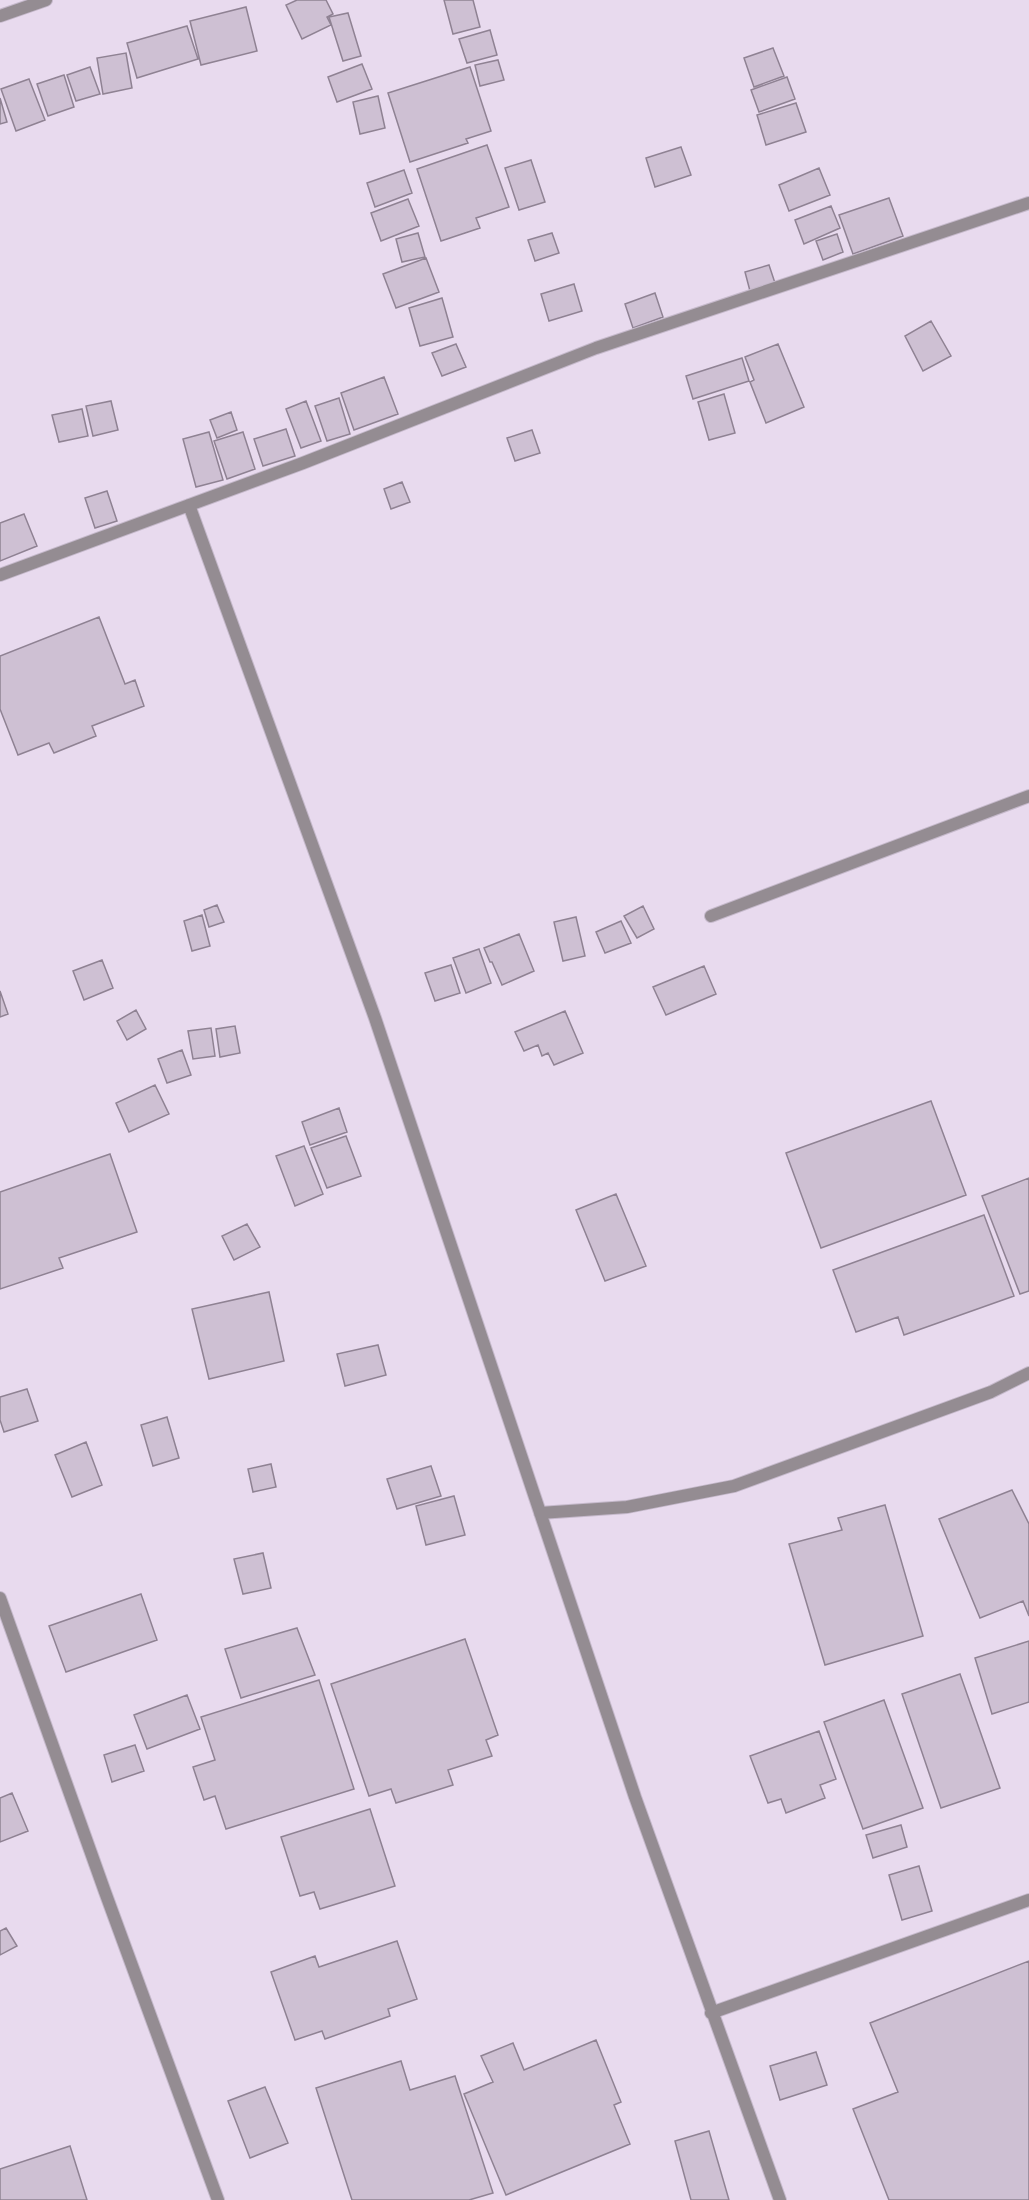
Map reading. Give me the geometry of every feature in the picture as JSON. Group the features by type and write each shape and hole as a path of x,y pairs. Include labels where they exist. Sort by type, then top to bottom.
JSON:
{"street":[{"path":"0,16 46,0"},
{"path":"0,575 325,454 596,348 1029,203"},
{"path":"189,505 375,1018 635,1797 780,2200"},
{"path":"711,916 1029,796"},
{"path":"540,1513 627,1507 734,1486 991,1392 1029,1373"},
{"path":"0,1598 105,1892 219,2200"},
{"path":"711,2013 1029,1900"}],"building":[{"path":"297,0 326,0 333,14 327,17 331,25 302,39 286,5"},
{"path":"444,0 473,0 480,27 453,34"},
{"path":"246,7 257,51 201,65 190,21"},
{"path":"348,13 361,56 343,61 329,17"},
{"path":"187,26 198,59 137,78 127,43"},
{"path":"490,30 497,55 467,63 459,39"},
{"path":"773,48 784,76 754,87 744,58"},
{"path":"126,53 132,88 103,94 97,58"},
{"path":"498,60 504,80 480,86 475,65"},
{"path":"362,64 372,89 337,102 328,77"},
{"path":"90,67 100,94 76,101 67,75"},
{"path":"470,67 491,131 466,139 468,143 410,162 388,93"},
{"path":"64,75 74,107 48,116 37,84"},
{"path":"787,77 795,99 759,112 751,90"},
{"path":"29,79 45,120 16,131 1,89"},
{"path":"378,96 385,128 360,134 353,102"},
{"path":"0,98 7,122 0,124"},
{"path":"796,103 806,132 766,145 757,115"},
{"path":"487,145 509,207 476,218 480,228 441,241 417,169"},
{"path":"681,147 691,175 655,187 646,158"},
{"path":"531,160 545,202 519,210 505,168"},
{"path":"819,168 830,195 789,211 779,185"},
{"path":"404,170 412,193 375,207 367,183"},
{"path":"889,198 903,236 853,254 839,215"},
{"path":"408,199 419,226 381,241 371,213"},
{"path":"831,206 840,228 804,244 795,220"},
{"path":"418,233 425,257 402,262 396,239"},
{"path":"552,233 559,253 535,261 528,240"},
{"path":"837,234 843,252 823,260 816,241"},
{"path":"426,258 439,292 396,308 383,274"},
{"path":"769,265 775,283 750,291 745,272"},
{"path":"574,284 582,311 549,321 541,294"},
{"path":"655,293 663,317 633,328 625,304"},
{"path":"442,298 453,337 420,346 409,308"},
{"path":"931,321 951,356 923,371 905,336"},
{"path":"456,344 466,367 442,376 432,353"},
{"path":"778,344 804,407 766,423 750,382 754,380 745,357"},
{"path":"742,358 749,381 693,399 686,376"},
{"path":"384,377 398,414 354,430 341,393"},
{"path":"724,394 735,433 709,440 698,402"},
{"path":"339,398 350,434 327,441 315,406"},
{"path":"111,401 118,430 93,436 86,406"},
{"path":"306,401 321,441 301,448 286,409"},
{"path":"82,409 88,436 59,442 52,415"},
{"path":"231,412 237,430 217,438 210,420"},
{"path":"286,429 295,456 263,466 254,439"},
{"path":"532,430 540,453 515,461 507,438"},
{"path":"209,432 223,480 196,487 183,439"},
{"path":"243,432 255,469 227,479 214,441"},
{"path":"402,482 410,502 391,509 384,489"},
{"path":"107,491 117,521 95,528 85,498"},
{"path":"24,514 37,546 0,561 0,523"},
{"path":"99,617 125,684 135,680 144,706 92,726 96,736 54,753 49,743 18,755 0,709 0,656"},
{"path":"217,905 224,922 209,927 204,910"},
{"path":"643,906 654,929 637,938 624,916"},
{"path":"202,915 210,946 192,951 184,921"},
{"path":"576,917 585,956 563,961 554,922"},
{"path":"621,921 631,943 605,953 596,932"},
{"path":"519,934 534,971 502,985 484,948"},
{"path":"479,949 491,983 466,993 453,958"},
{"path":"102,960 113,988 84,1000 73,971"},
{"path":"451,965 460,993 435,1001 425,973"},
{"path":"704,966 716,994 666,1015 653,987"},
{"path":"0,991 8,1014 0,1017"},
{"path":"136,1010 146,1029 127,1040 117,1021"},
{"path":"565,1011 583,1053 554,1065 548,1053 542,1056 538,1045 524,1051 515,1032"},
{"path":"235,1026 240,1053 220,1057 216,1029"},
{"path":"211,1028 215,1056 193,1059 188,1031"},
{"path":"182,1050 191,1075 167,1083 158,1059"},
{"path":"155,1085 169,1114 129,1132 116,1103"},
{"path":"931,1101 966,1195 821,1248 786,1153"},
{"path":"339,1108 347,1132 310,1145 302,1122"},
{"path":"346,1136 361,1176 327,1188 311,1148"},
{"path":"304,1146 323,1194 295,1206 276,1156"},
{"path":"110,1154 137,1232 59,1258 63,1268 0,1289 0,1192"},
{"path":"1029,1178 1029,1291 1020,1294 982,1196"},
{"path":"616,1194 646,1266 605,1281 576,1210"},
{"path":"984,1215 1014,1296 904,1335 898,1317 856,1332 833,1270"},
{"path":"247,1224 260,1247 234,1260 222,1236"},
{"path":"269,1292 284,1361 209,1379 192,1309"},
{"path":"378,1345 386,1375 345,1386 337,1354"},
{"path":"27,1389 38,1421 4,1432 0,1420 0,1397"},
{"path":"167,1417 179,1458 153,1466 141,1425"},
{"path":"86,1442 102,1485 72,1497 55,1455"},
{"path":"271,1464 276,1487 253,1492 248,1469"},
{"path":"431,1466 441,1496 397,1509 387,1479"},
{"path":"1012,1490 1029,1524 1029,1616 1023,1601 980,1618 939,1519"},
{"path":"454,1496 465,1535 426,1545 416,1506"},
{"path":"885,1505 923,1636 825,1665 789,1544 842,1530 838,1518"},
{"path":"263,1553 271,1588 243,1594 234,1559"},
{"path":"141,1594 157,1640 66,1672 49,1626"},
{"path":"297,1628 315,1675 241,1698 225,1649"},
{"path":"465,1639 498,1735 486,1740 492,1756 448,1770 453,1785 396,1803 391,1789 369,1796 331,1684"},
{"path":"1029,1641 1029,1702 992,1714 975,1658"},
{"path":"960,1674 1000,1788 941,1808 902,1694"},
{"path":"319,1680 354,1789 226,1829 215,1796 204,1800 193,1767 215,1760 201,1717"},
{"path":"187,1695 200,1729 147,1749 134,1715"},
{"path":"884,1700 923,1808 863,1829 824,1722"},
{"path":"819,1731 836,1779 820,1785 825,1798 786,1813 781,1799 768,1803 750,1756"},
{"path":"135,1745 144,1771 112,1782 104,1755"},
{"path":"12,1793 28,1831 0,1842 0,1798"},
{"path":"370,1809 395,1886 320,1909 314,1892 300,1896 281,1837"},
{"path":"901,1825 907,1847 873,1858 866,1835"},
{"path":"919,1866 932,1911 902,1920 889,1875"},
{"path":"6,1928 17,1946 0,1955 0,1931"},
{"path":"397,1941 417,1999 388,2009 390,2016 325,2039 322,2031 295,2040 271,1972 315,1956 319,1967"},
{"path":"1029,1961 1029,2200 889,2200 853,2109 898,2092 870,2023"},
{"path":"596,2040 621,2102 614,2105 630,2144 506,2195 464,2094 493,2082 481,2056 513,2043 524,2070"},
{"path":"816,2052 827,2085 780,2100 770,2066"},
{"path":"401,2061 410,2090 455,2076 493,2193 469,2200 352,2200 316,2088"},
{"path":"265,2087 288,2143 250,2158 228,2101"},
{"path":"709,2131 729,2200 691,2200 675,2141"},
{"path":"70,2146 87,2200 0,2200 0,2169"}]}
